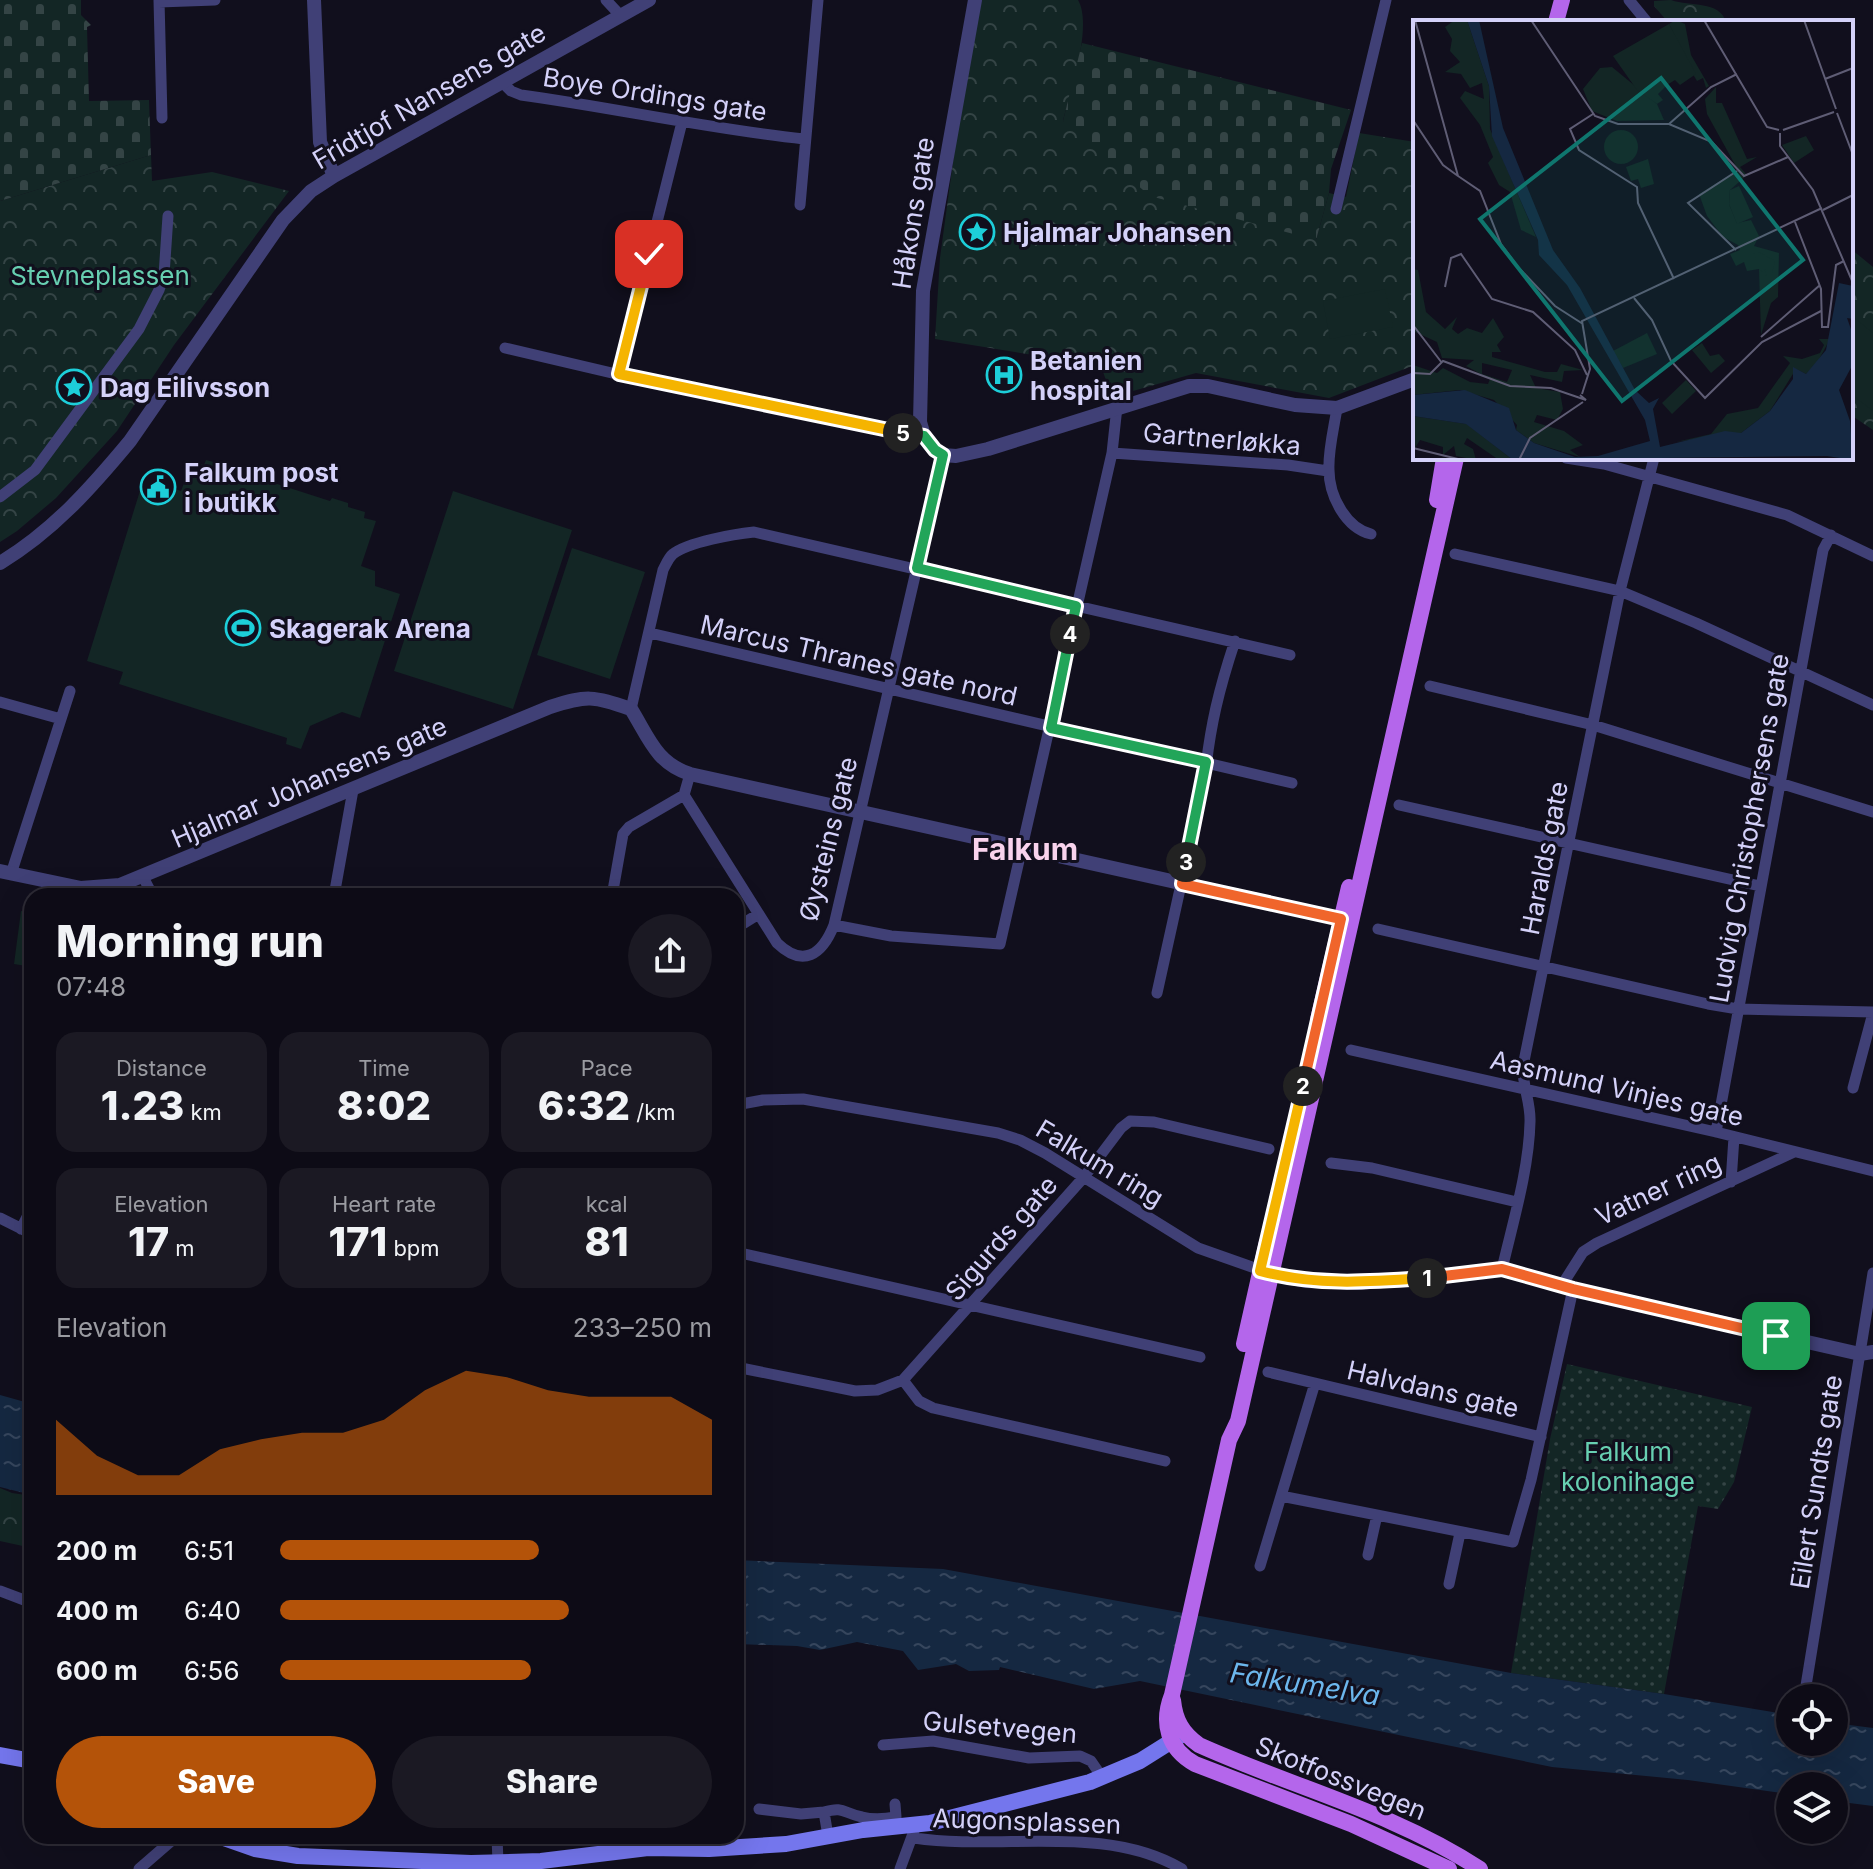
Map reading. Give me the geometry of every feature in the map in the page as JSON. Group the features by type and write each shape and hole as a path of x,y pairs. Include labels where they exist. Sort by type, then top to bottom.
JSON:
{"main road":[{"path":"1557,20 1562,0"},
{"path":"1178,1738 1166,1723 1167,1709 1229,1440 1238,1421 1266,1272 1347,920 1370,845 1373,818 1426,584 1444,460"},
{"path":"1426,584 1434,562 1456,460"},
{"name":"Gulsetvegen","path":"264,1844 320,1858 439,1866 579,1863 648,1848 709,1849 786,1844 863,1830 914,1832 1102,1777 1140,1761 1178,1738"},
{"name":"Skotfossvegen","path":"1449,1869 1339,1819 1195,1764 1178,1751 1178,1738 1423,1836 1480,1869"},
{"path":"0,1755 24,1760"}],"street":[{"path":"162,118 159,1 215,0"},
{"path":"314,0 320,142 334,176"},
{"path":"606,0 619,14"},
{"name":"Fridtjof Nansens gate","path":"0,563 29,545 87,492 130,441 283,220 311,191 619,14 649,0"},
{"name":"Boye Ordings gate","path":"800,205 818,0"},
{"name":"Håkons gate","path":"924,436 920,422 923,291 975,0"},
{"path":"1336,209 1386,0"},
{"path":"1629,0 1645,20"},
{"name":"Boye Ordings gate","path":"502,82 521,95 804,139"},
{"path":"619,374 682,122"},
{"path":"0,497 35,470 139,329 164,275 168,216"},
{"path":"505,348 924,436 935,450 943,455 956,456 988,449 1189,386 1208,386 1295,405 1337,408 1413,380"},
{"path":"834,925 891,936 1000,944 1112,453 1117,407"},
{"path":"1337,408 1328,471 1336,502 1355,528 1371,534"},
{"name":"Gartnerløkka","path":"1112,453 1288,465 1328,471"},
{"name":"Øysteins gate","path":"744,894 786,952 799,956 813,954 823,948 834,925 943,455"},
{"path":"1579,460 1604,464 1787,515 1873,556"},
{"name":"Haralds gate","path":"1502,1269 1531,1119 1523,1066 1620,591 1653,460"},
{"path":"1290,655 917,568 754,532 740,533 683,548 671,555 663,570 631,709 663,760 673,768 690,774 1347,920"},
{"name":"Ludvig Christophersens gate","path":"1716,1132 1823,550 1831,535"},
{"path":"1455,554 1620,591 1873,705"},
{"name":"Marcus Thranes gate nord","path":"650,633 1292,783"},
{"path":"1157,993 1182,884 1206,749 1220,686 1235,641"},
{"path":"1430,686 1593,725 1873,812"},
{"path":"5,873 70,691"},
{"name":"Hjalmar Johansens gate","path":"5,873 81,888 103,888 143,877 550,707 580,697 596,698 631,709"},
{"path":"0,702 61,719"},
{"path":"613,888 623,834 629,827 684,795 690,774"},
{"path":"335,888 353,790"},
{"name":"Øysteins gate","path":"684,795 741,888"},
{"path":"1399,805 1760,886"},
{"path":"143,877 149,888"},
{"path":"744,923 757,915"},
{"path":"1378,929 1738,1009 1873,1013 1853,1088"},
{"name":"Aasmund Vinjes gate","path":"1351,1050 1716,1132 1873,1171"},
{"name":"Falkum ring","path":"744,1104 803,1099 998,1133 1033,1147 1198,1248 1266,1272"},
{"name":"Sigurds gate","path":"903,1380 1130,1121 1139,1119 1269,1149"},
{"path":"1731,1182 1734,1137"},
{"name":"Vatner ring","path":"1568,1287 1583,1252 1597,1243 1794,1152"},
{"path":"1331,1163 1372,1168 1517,1202"},
{"path":"0,1218 24,1230"},
{"path":"744,1254 1200,1357"},
{"path":"1266,1272 1306,1281 1357,1283 1502,1269 1568,1287 1867,1353"},
{"name":"Eilert Sundts gate","path":"1807,1684 1867,1353 1873,1273"},
{"name":"Halvdans gate","path":"1460,1533 1513,1542 1541,1437 1568,1287"},
{"path":"744,1369 855,1391 877,1390 903,1380 919,1401 933,1408 1165,1461"},
{"name":"Halvdans gate","path":"1268,1372 1541,1437"},
{"name":"Halvdans gate","path":"1260,1566 1315,1383"},
{"path":"1281,1496 1460,1533 1449,1584"},
{"path":"1368,1555 1372,1514"},
{"path":"0,1591 24,1600"},
{"name":"Gulsetvegen","path":"883,1745 933,1741 1029,1758 1080,1756 1091,1761 1102,1777"},
{"path":"759,1809 801,1814 837,1808 858,1817 885,1818 896,1817 895,1804"},
{"path":"824,1812 828,1836"},
{"path":"900,1869 914,1832"},
{"name":"Augonsplassen","path":"914,1832 960,1843 1115,1844 1155,1855 1182,1869"},
{"path":"139,1869 168,1844"},
{"path":"497,1844 498,1863"}],"green space":[{"path":"0,0 81,0 81,15 91,25 87,27 89,101 149,100 151,155 0,201"},
{"path":"975,0 1078,0 1082,11 1082,42 1063,121 1316,240 1329,193 1346,197 1359,133 1413,142 1413,366 1329,398 1196,373 1112,397 1101,366 935,339 940,258"},
{"path":"1671,0 1711,7 1725,20 1666,20 1654,6 1654,1"},
{"path":"1082,43 1351,110 1331,169 1329,193 1316,240 1150,196 1063,121"},
{"name":"Stevneplassen","path":"151,155 152,181 212,172 289,191 174,345 117,431 56,498 0,542 0,201"},
{"path":"1853,251 1873,267 1873,430 1853,416"},
{"path":"1385,289 1393,327 1330,339 1323,301"},
{"path":"1853,317 1873,333 1873,411 1853,396"},
{"name":"Skagerak Arena","path":"206,460 330,501 332,498 348,503 348,507 365,512 364,518 376,521 361,566 375,571 375,586 400,594 360,718 342,712 310,726 301,749 286,744 287,738 119,684 123,672 87,661 144,478 181,491 192,462 204,465"},
{"path":"453,491 572,530 513,709 394,671"},
{"path":"572,548 645,572 610,679 537,655"},
{"path":"21,911 24,911 24,966 14,964"},
{"name":"Falkum kolonihage","path":"1567,1364 1752,1407 1734,1482 1718,1509 1698,1506 1664,1694 1511,1673 1550,1439"},
{"path":"0,1488 24,1495 24,1546 0,1541"}],"water":[{"path":"0,1395 24,1402 24,1493 0,1487"},
{"name":"Falkumelva","path":"744,1560 943,1569 1511,1673 1776,1713 1776,1756 1848,1756 1848,1725 1873,1728 1873,1806 1848,1803 1848,1772 1776,1772 1776,1792 1552,1767 1140,1681 1094,1689 1000,1667 999,1670 969,1671 956,1664 918,1670 903,1651 857,1642 820,1650 744,1644"}],"place":[{"name":"Hjalmar Johansen","path":"977,232"},
{"name":"Betanien hospital","path":"1004,375"},
{"name":"Dag Eilivsson","path":"74,387"},
{"name":"Falkum post i butikk","path":"158,487"},
{"name":"Skagerak Arena","path":"243,628"}],"district":[{"name":"Falkum","path":"1025,849"}],"route":[{"path":"649,254 619,374 924,436 943,455 917,568 1076,606 1051,728 1206,762 1182,884 1341,919 1260,1271 1306,1281 1357,1283 1502,1269 1573,1289 1776,1336"}]}
